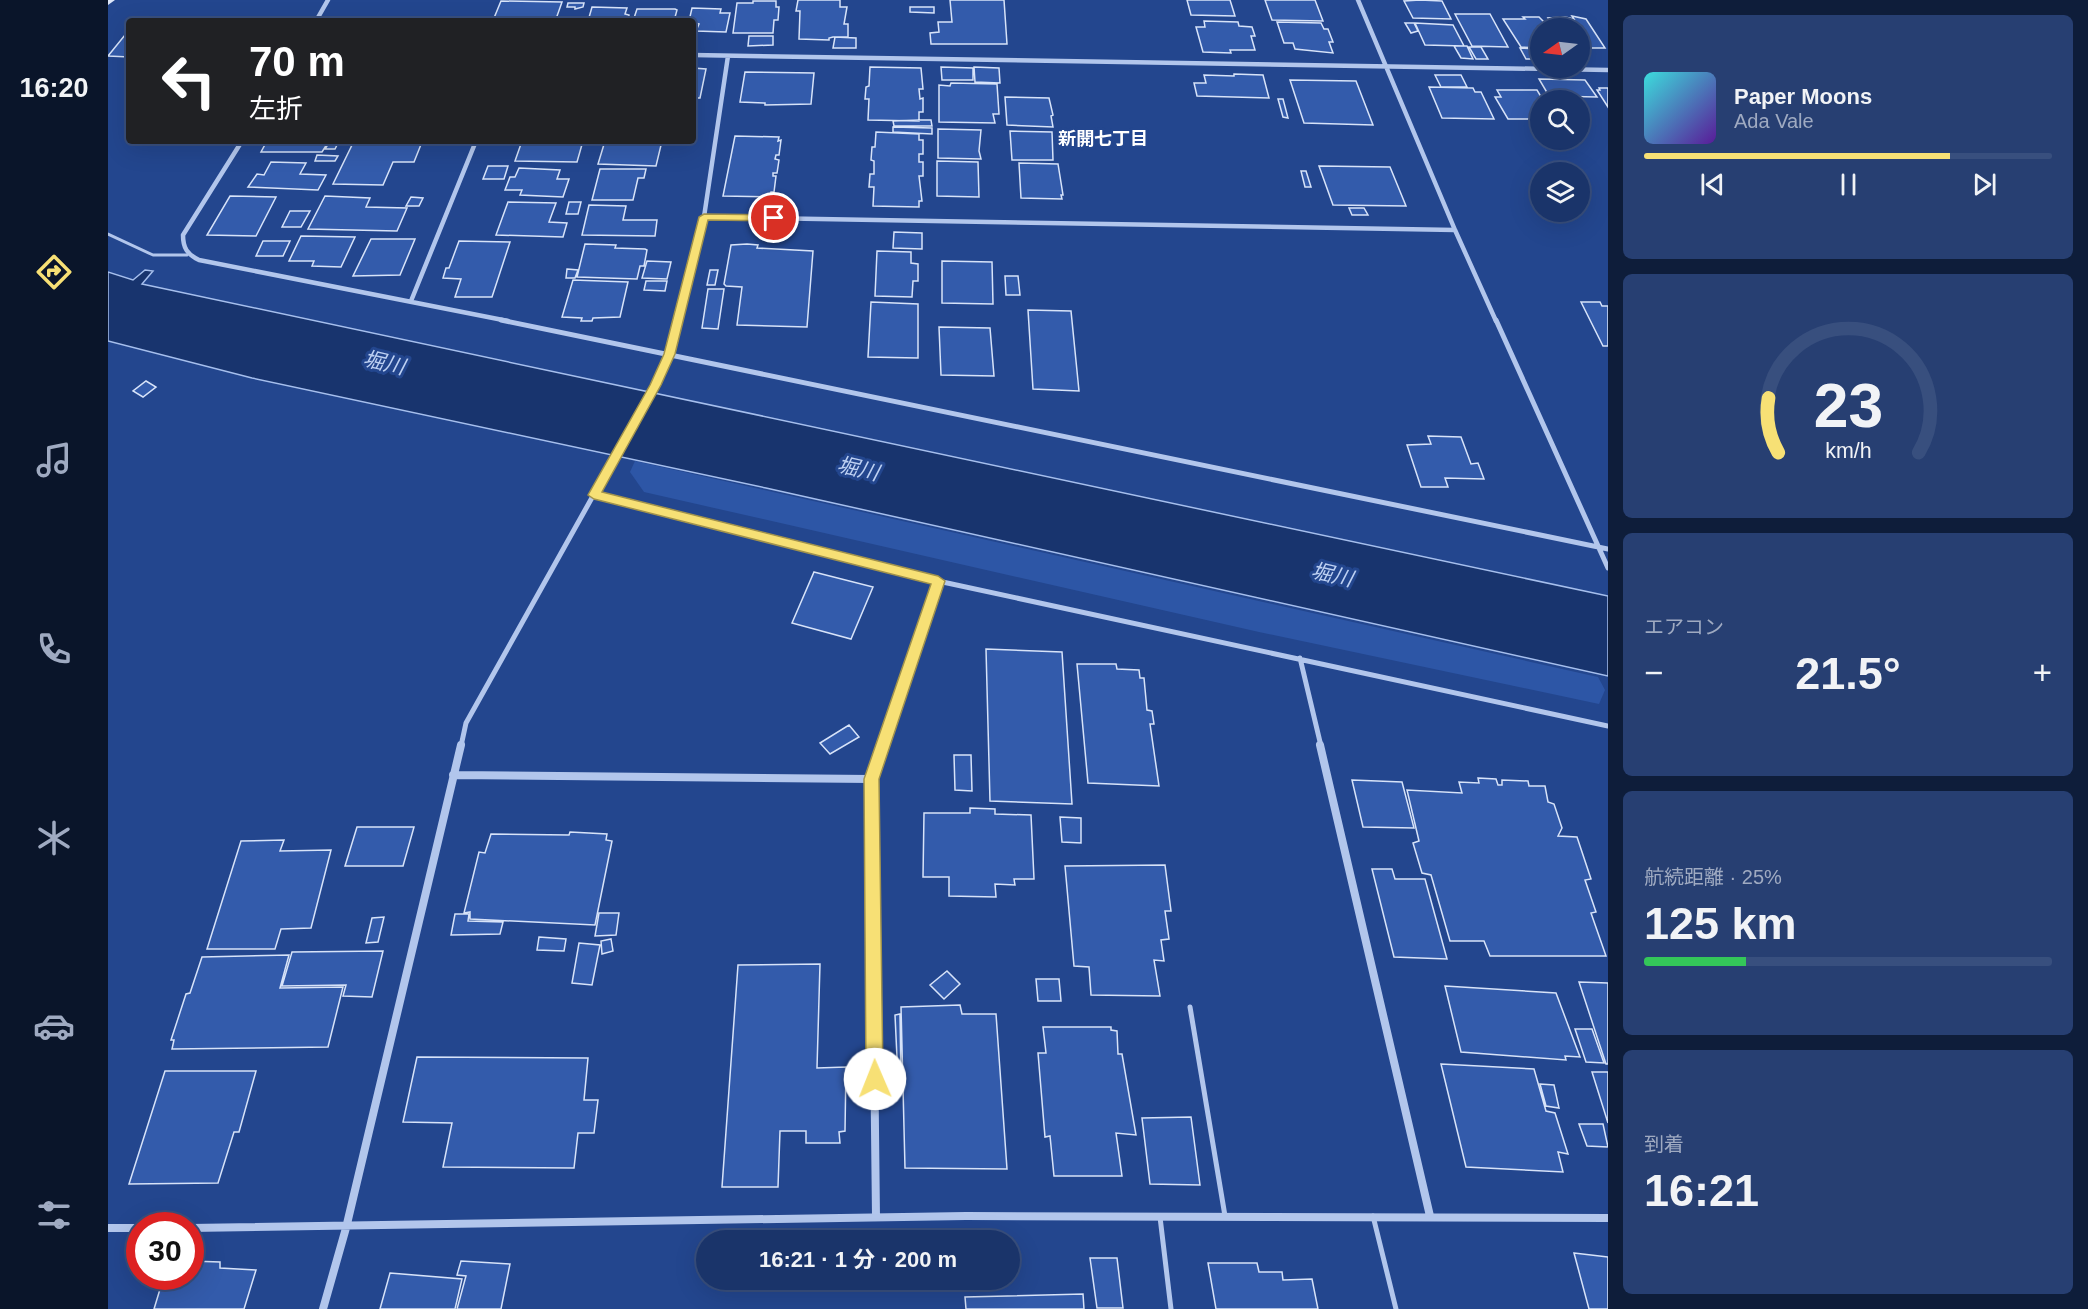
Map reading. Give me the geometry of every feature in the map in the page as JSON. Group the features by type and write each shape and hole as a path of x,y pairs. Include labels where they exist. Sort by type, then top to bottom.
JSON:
{"main road":[{"path":"108,3 111,0"}],"street":[{"path":"318,18 328,0"},
{"path":"1358,0 1455,230 1608,568"},
{"path":"696,56 1608,70"},
{"path":"322,1309 346,1228 466,723 655,385 670,354 704,217 728,56"},
{"path":"240,144 183,235 183,247 187,255 199,260 670,354 1608,549"},
{"path":"411,301 475,144"},
{"path":"704,217 1455,230"},
{"path":"594,495 938,581 1608,726"},
{"path":"876,1217 871,779 938,581"},
{"path":"1300,658 1430,1216"},
{"path":"453,775 871,779"},
{"path":"204,1228 346,1228 876,1217 1608,1218"},
{"path":"108,1228 126,1228"}],"lane":[{"path":"108,234 153,255 187,255"},
{"path":"1190,1007 1225,1216"},
{"path":"1373,1216 1396,1309"},
{"path":"1160,1217 1172,1309"}],"shaded area":[{"path":"635,461 1598,677 1605,690 1599,704 1259,632 644,492 630,472"}],"water":[{"name":"堀川","path":"145,270 153,271 142,284 1608,596 1608,676 766,488 252,378 108,341 108,272 133,280"}],"building":[{"path":"798,0 840,0 840,7 847,7 844,24 848,24 848,37 833,37 829,40 799,39 800,11 796,11"},
{"path":"950,0 1004,0 1007,44 931,44 930,33 939,32 938,22 952,22"},
{"path":"1187,0 1230,0 1235,16 1191,15"},
{"path":"1265,0 1315,0 1323,21 1272,20"},
{"path":"501,1 562,2 556,18 494,18"},
{"path":"753,1 776,1 776,7 779,7 778,20 774,20 773,33 733,33 737,3 753,3"},
{"path":"1404,1 1442,1 1451,19 1413,18"},
{"path":"568,3 584,3 583,7 575,9 575,7 567,7"},
{"path":"592,7 627,8 625,14 629,15 628,18 589,18"},
{"path":"910,7 934,7 934,13 910,12"},
{"path":"692,8 721,9 720,13 730,13 726,32 696,31 699,24 696,23 696,18 690,18"},
{"path":"637,9 677,10 675,18 634,18"},
{"path":"1455,14 1490,14 1508,47 1472,46"},
{"path":"1523,17 1540,18 1530,18 1530,47 1521,47 1503,19 1525,19"},
{"path":"1204,21 1238,22 1239,26 1252,27 1255,36 1251,36 1255,50 1230,50 1231,53 1203,52 1196,27 1205,27"},
{"path":"1277,22 1321,23 1324,29 1328,29 1333,42 1329,42 1333,53 1295,49 1293,43 1284,43"},
{"path":"1405,23 1414,23 1418,31 1411,33"},
{"path":"1415,23 1453,25 1464,46 1425,45"},
{"path":"1590,25 1605,48 1590,48"},
{"path":"126,34 126,57 108,56"},
{"path":"749,36 773,36 773,45 748,46"},
{"path":"835,37 856,38 856,48 833,48"},
{"path":"1454,46 1467,46 1473,59 1461,58"},
{"path":"1469,47 1481,47 1488,59 1476,59"},
{"path":"1520,48 1530,48 1530,59 1526,59"},
{"path":"870,67 921,68 923,89 919,89 920,99 923,98 923,112 919,112 919,121 868,120 869,99 865,99 866,87 869,86"},
{"path":"941,67 973,68 973,80 942,80"},
{"path":"974,67 999,68 1000,83 975,82"},
{"path":"696,68 706,69 700,98 696,98"},
{"path":"745,72 814,73 811,104 765,105 765,103 740,102"},
{"path":"1234,74 1263,75 1269,98 1197,96 1194,83 1206,83 1204,75 1234,76"},
{"path":"1435,75 1461,75 1467,87 1441,87"},
{"path":"1539,79 1585,80 1597,97 1590,97 1590,90 1545,90"},
{"path":"1290,80 1356,81 1373,125 1304,123"},
{"path":"951,83 997,84 999,114 993,114 995,123 939,122 939,85 950,86"},
{"path":"1429,87 1473,88 1475,92 1481,92 1494,119 1442,118"},
{"path":"1599,88 1608,88 1608,107 1597,90 1600,90"},
{"path":"1497,90 1530,90 1530,119 1508,119 1495,97 1501,97"},
{"path":"1005,97 1049,98 1053,127 1007,125"},
{"path":"1278,99 1283,99 1288,118 1283,117"},
{"path":"931,120 932,126 894,126 893,121"},
{"path":"893,127 932,128 932,134 893,132"},
{"path":"938,129 981,130 979,151 981,159 938,158"},
{"path":"1010,131 1052,132 1053,160 1012,160"},
{"path":"876,132 919,134 919,140 923,140 923,154 919,154 919,162 923,162 923,176 919,176 922,201 919,201 919,207 873,206 874,187 869,187 870,174 874,174 874,161 871,160"},
{"path":"735,136 779,137 778,141 781,140 779,155 776,155 775,159 779,160 777,173 773,173 773,176 776,176 774,192 771,192 770,197 723,196"},
{"path":"265,144 327,144 322,152 261,152"},
{"path":"328,144 338,144 335,149 325,149"},
{"path":"353,144 421,144 414,162 393,162 383,185 333,184"},
{"path":"521,144 582,144 577,162 515,161"},
{"path":"604,144 661,144 656,166 598,164"},
{"path":"317,155 338,156 335,161 315,161"},
{"path":"937,161 978,162 979,197 937,196"},
{"path":"271,162 306,163 300,174 326,175 318,190 248,187 257,174 264,175"},
{"path":"1019,163 1058,164 1062,199 1021,198"},
{"path":"488,166 508,166 504,179 483,179"},
{"path":"1319,166 1390,167 1406,206 1333,205"},
{"path":"519,168 560,170 557,179 569,179 563,197 520,195 522,190 505,190 510,177 515,177"},
{"path":"600,169 646,169 644,178 638,178 633,200 592,200"},
{"path":"1301,171 1306,171 1311,187 1305,187"},
{"path":"230,196 276,197 256,236 207,235"},
{"path":"325,196 370,198 366,207 407,208 397,231 308,229"},
{"path":"411,197 423,198 419,206 406,206"},
{"path":"508,202 556,203 549,222 567,223 563,237 496,235"},
{"path":"569,202 581,202 578,214 566,214"},
{"path":"589,205 626,206 623,220 657,220 655,236 582,235"},
{"path":"1349,208 1364,208 1368,215 1352,215"},
{"path":"290,211 310,211 301,227 282,227"},
{"path":"894,232 922,233 922,249 893,248"},
{"path":"301,236 355,237 341,267 312,266 314,261 289,261"},
{"path":"371,239 415,239 400,275 353,276"},
{"path":"263,241 290,241 283,256 256,256"},
{"path":"459,241 510,242 492,297 455,297 461,279 443,278"},
{"path":"585,244 645,249 647,250 644,266 640,266 637,279 577,277"},
{"path":"731,245 758,245 757,248 813,251 807,327 737,325 742,287 724,284"},
{"path":"877,251 911,252 911,263 918,264 918,281 913,281 912,297 875,296"},
{"path":"647,261 671,262 667,279 642,278"},
{"path":"942,261 992,262 993,304 942,303"},
{"path":"567,269 578,270 575,278 566,278"},
{"path":"710,270 718,270 715,285 707,285"},
{"path":"1005,276 1018,276 1020,295 1006,295"},
{"path":"573,280 628,282 620,317 581,321 582,318 562,317"},
{"path":"646,281 667,281 665,291 644,290"},
{"path":"708,289 724,289 718,329 702,328"},
{"path":"871,302 918,304 918,358 868,357"},
{"path":"1581,302 1600,302 1602,306 1608,306 1608,346 1603,346"},
{"path":"1028,310 1071,311 1079,391 1033,389"},
{"path":"939,327 990,328 994,376 941,375"},
{"path":"146,381 156,387 143,397 133,391"},
{"path":"1428,436 1461,437 1471,464 1478,463 1484,479 1445,478 1448,487 1421,487 1407,445 1431,444"},
{"path":"814,572 873,587 851,639 792,623"},
{"path":"986,649 1062,652 1072,804 990,801"},
{"path":"1077,664 1116,664 1117,669 1139,670 1140,678 1144,678 1147,710 1152,711 1154,724 1150,724 1159,786 1088,783"},
{"path":"849,725 859,737 830,754 820,743"},
{"path":"954,755 971,755 972,791 955,790"},
{"path":"1478,778 1496,779 1498,785 1502,785 1502,780 1528,781 1529,786 1545,786 1548,802 1554,804 1562,828 1558,836 1577,837 1591,879 1585,880 1596,912 1591,913 1606,956 1490,956 1484,941 1450,941 1431,875 1422,873 1413,843 1419,841 1407,790 1462,793 1459,782 1479,783"},
{"path":"1352,780 1402,782 1414,828 1363,827"},
{"path":"970,808 995,809 995,814 1031,815 1034,879 1014,879 1015,885 995,884 996,897 949,896 949,877 923,877 924,813 970,813"},
{"path":"1060,817 1081,818 1081,843 1062,842"},
{"path":"357,827 414,827 403,866 345,866"},
{"path":"570,832 607,834 606,840 612,841 595,925 470,919 470,912 464,913 479,852 485,853 491,834 569,835"},
{"path":"284,840 280,851 331,850 311,928 281,929 275,949 207,949 241,841"},
{"path":"1165,865 1171,911 1165,911 1169,939 1161,940 1164,961 1154,960 1160,996 1091,995 1089,967 1074,966 1065,866"},
{"path":"1372,869 1392,869 1395,879 1425,879 1447,959 1394,957"},
{"path":"599,913 619,913 616,935 595,936"},
{"path":"455,914 469,914 468,921 503,922 500,934 451,935"},
{"path":"384,917 378,942 366,943 372,918"},
{"path":"539,937 566,939 564,951 537,950"},
{"path":"611,939 613,951 602,954 601,941"},
{"path":"579,943 600,945 592,985 572,983"},
{"path":"383,951 372,997 343,996 346,985 282,986 292,952"},
{"path":"289,955 280,988 343,987 328,1047 172,1049 174,1040 171,1040 186,994 190,993 202,957"},
{"path":"820,964 817,1068 846,1067 845,1131 839,1132 840,1143 806,1143 806,1131 780,1131 778,1187 722,1187 738,965"},
{"path":"947,971 960,984 944,999 930,985"},
{"path":"1036,979 1059,979 1061,1001 1038,1001"},
{"path":"1579,982 1608,983 1608,1064 1606,1064"},
{"path":"1445,986 1556,993 1580,1057 1565,1056 1566,1060 1461,1052"},
{"path":"960,1005 962,1014 996,1014 1007,1169 905,1168 901,1007"},
{"path":"900,1014 901,1079 898,1079 895,1015"},
{"path":"1043,1027 1111,1027 1111,1030 1117,1031 1118,1054 1122,1054 1136,1135 1116,1133 1122,1176 1054,1176 1050,1136 1045,1137 1038,1053 1046,1053"},
{"path":"1575,1029 1592,1029 1604,1063 1586,1062"},
{"path":"417,1057 588,1058 584,1100 598,1100 594,1133 578,1133 574,1168 443,1167 452,1123 403,1122"},
{"path":"1441,1064 1534,1069 1546,1111 1555,1113 1568,1154 1558,1152 1563,1172 1466,1167"},
{"path":"165,1071 256,1071 239,1132 234,1132 218,1183 129,1184"},
{"path":"1592,1072 1608,1072 1608,1123"},
{"path":"1540,1084 1554,1085 1559,1108 1546,1106"},
{"path":"1191,1117 1200,1185 1150,1184 1142,1118"},
{"path":"1579,1124 1603,1124 1608,1147 1587,1146"},
{"path":"1574,1253 1608,1257 1608,1309 1589,1309"},
{"path":"1090,1258 1117,1258 1123,1308 1097,1308"},
{"path":"204,1261 220,1262 220,1268 256,1270 244,1309 154,1309 160,1290 204,1290"},
{"path":"461,1261 510,1264 501,1309 457,1309 466,1276 457,1275"},
{"path":"1208,1263 1257,1263 1259,1272 1282,1272 1283,1280 1312,1279 1318,1309 1216,1309"},
{"path":"390,1273 462,1279 455,1309 380,1309"},
{"path":"1083,1294 1084,1309 966,1309 965,1297"}],"district":[{"name":"新開七丁目","path":"1103,139"}],"route":[{"path":"774,218 704,217 670,354 594,495 938,581 871,779 875,1079"}]}
